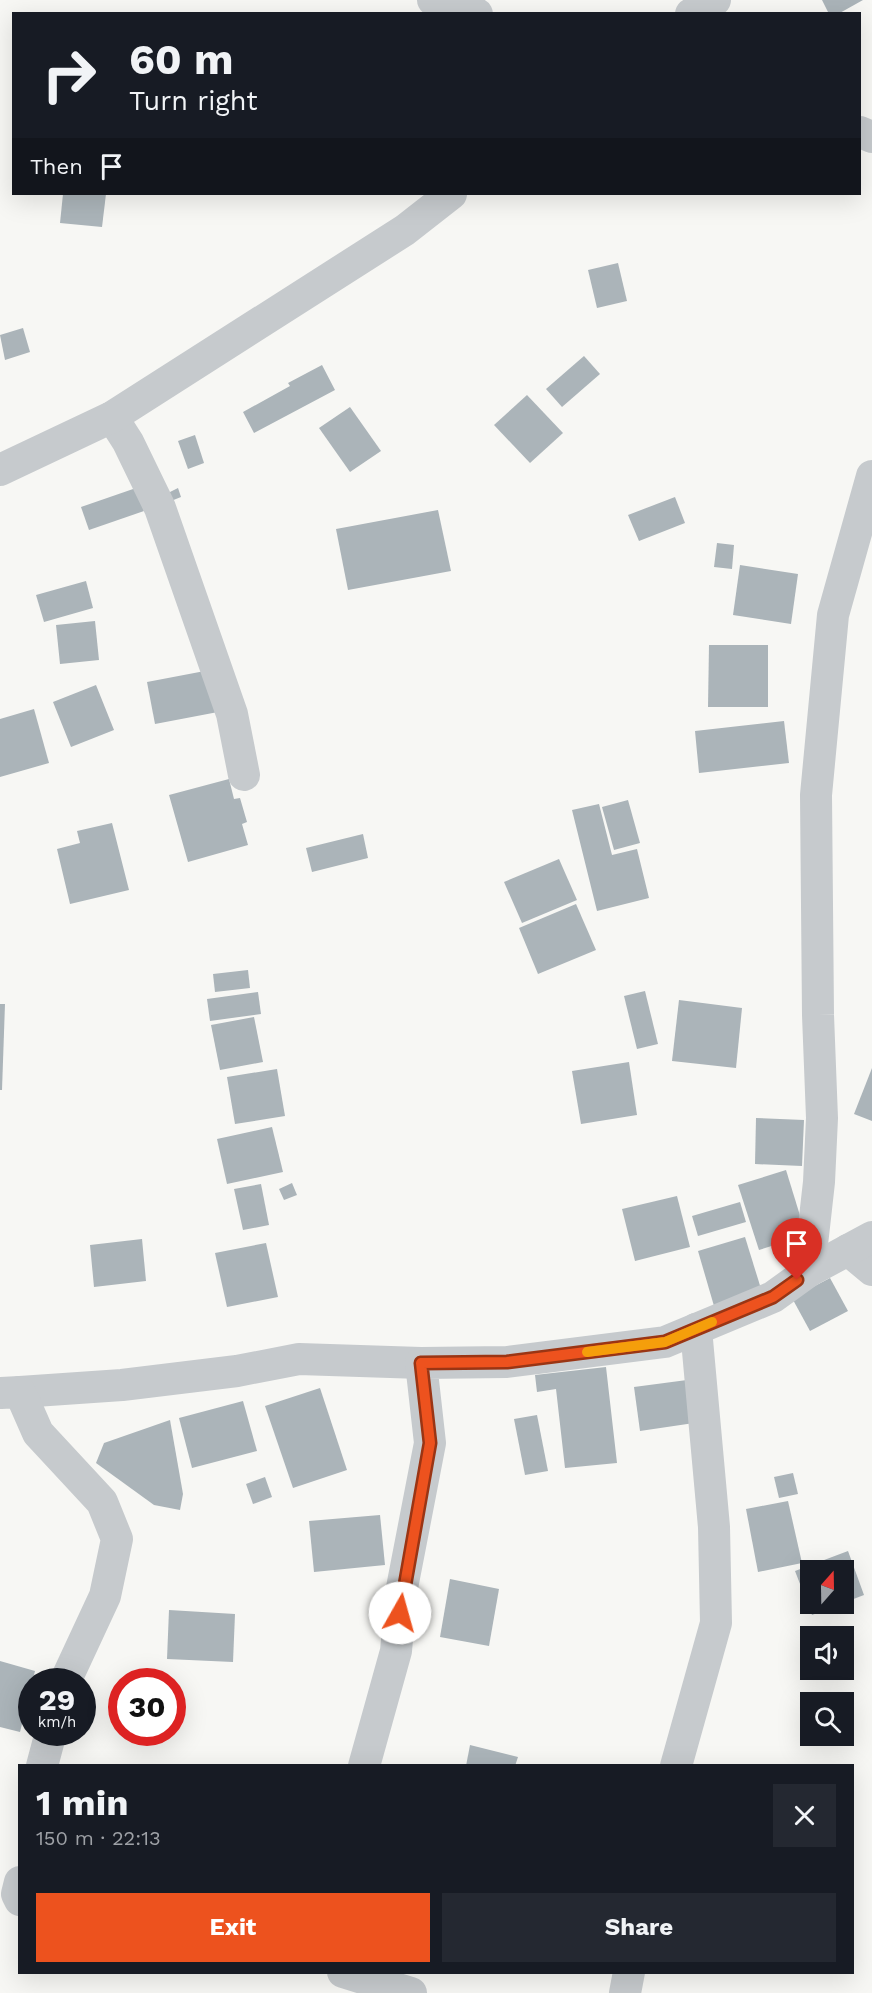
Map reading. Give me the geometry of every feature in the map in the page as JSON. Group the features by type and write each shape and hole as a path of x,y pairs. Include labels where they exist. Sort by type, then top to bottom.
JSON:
{"street":[{"path":"433,0 471,12"},
{"path":"694,12 715,0"},
{"path":"0,470 112,417 405,230 450,195"},
{"path":"112,417 128,442 160,508 232,714 244,775"},
{"path":"809,1271 819,1182 822,1118 818,1015 816,795 833,615 872,476"},
{"path":"72,1668 105,1596 117,1539 102,1502 38,1433 10,1393 202,1375 299,1359 421,1363 507,1362 665,1342 773,1297 809,1271 860,1243 872,1270"},
{"path":"677,1764 716,1623 714,1527 696,1329"},
{"path":"365,1764 396,1651 401,1593 430,1443 421,1363"},
{"path":"43,1764 47,1746"},
{"path":"350,1974 411,1993"},
{"path":"625,1993 629,1974"}],"building":[{"path":"822,0 863,0 842,12 828,12"},
{"path":"63,195 106,195 102,227 60,223"},
{"path":"618,263 627,301 597,308 588,270"},
{"path":"23,328 30,352 5,360 0,335"},
{"path":"584,356 600,374 562,407 546,389"},
{"path":"322,365 335,390 254,433 243,412 290,386 288,383"},
{"path":"527,395 563,433 530,463 494,425"},
{"path":"350,407 381,451 350,472 319,428"},
{"path":"195,435 204,463 188,469 178,441"},
{"path":"136,488 144,511 89,530 81,507"},
{"path":"178,488 181,497 171,501 168,493"},
{"path":"675,497 685,523 639,541 628,515"},
{"path":"438,510 451,571 348,590 336,529"},
{"path":"717,543 734,545 732,569 714,567"},
{"path":"740,565 798,574 791,624 733,615"},
{"path":"86,581 93,608 44,622 36,595"},
{"path":"95,621 99,660 60,664 56,625"},
{"path":"709,645 768,645 768,707 708,707"},
{"path":"210,670 218,712 155,724 147,682"},
{"path":"96,685 114,730 71,747 53,702"},
{"path":"34,709 49,763 0,777 0,719"},
{"path":"784,721 789,763 699,773 695,731"},
{"path":"229,779 234,799 240,798 247,822 242,824 248,845 188,862 169,795"},
{"path":"628,800 640,843 614,850 602,807"},
{"path":"599,804 612,855 637,849 649,898 597,911 572,810"},
{"path":"112,823 129,890 70,904 57,849 80,843 77,831"},
{"path":"363,834 368,858 312,872 306,848"},
{"path":"559,859 577,900 522,923 504,882"},
{"path":"576,904 596,950 538,974 519,928"},
{"path":"248,970 250,988 215,992 213,974"},
{"path":"645,991 658,1044 637,1049 624,996"},
{"path":"258,992 261,1014 210,1021 207,999"},
{"path":"679,1000 742,1008 736,1068 672,1061"},
{"path":"0,1004 5,1004 2,1090 0,1090"},
{"path":"254,1017 263,1062 220,1070 211,1025"},
{"path":"629,1062 637,1115 581,1124 572,1071"},
{"path":"872,1068 872,1121 854,1114"},
{"path":"277,1069 285,1116 235,1124 227,1077"},
{"path":"756,1118 804,1120 802,1166 755,1164"},
{"path":"272,1127 283,1172 227,1184 217,1139"},
{"path":"786,1170 806,1235 759,1250 738,1185"},
{"path":"292,1183 297,1195 284,1200 279,1189"},
{"path":"261,1184 269,1225 243,1230 234,1189"},
{"path":"677,1196 690,1247 635,1261 622,1209"},
{"path":"740,1202 746,1222 698,1236 692,1216"},
{"path":"745,1237 762,1292 714,1306 698,1251"},
{"path":"142,1239 146,1281 94,1287 90,1245"},
{"path":"266,1243 278,1297 227,1307 215,1253"},
{"path":"830,1278 848,1311 810,1331 792,1298"},
{"path":"606,1367 617,1463 565,1468 556,1389 537,1392 535,1375"},
{"path":"687,1380 694,1423 640,1431 634,1387"},
{"path":"320,1388 347,1470 293,1488 265,1406"},
{"path":"243,1401 257,1451 192,1468 179,1418"},
{"path":"537,1415 548,1471 525,1475 514,1419"},
{"path":"170,1420 183,1494 180,1510 154,1505 96,1463 104,1443"},
{"path":"793,1473 798,1494 779,1498 774,1477"},
{"path":"265,1477 272,1497 253,1504 246,1484"},
{"path":"788,1501 801,1560 800,1563 758,1572 746,1509"},
{"path":"380,1515 385,1565 314,1572 309,1521"},
{"path":"848,1551 851,1560 824,1560"},
{"path":"854,1568 864,1595 854,1599"},
{"path":"800,1569 800,1584 795,1571"},
{"path":"450,1579 499,1589 489,1646 440,1637"},
{"path":"169,1610 235,1614 233,1662 167,1659"},
{"path":"0,1661 24,1668 18,1668 18,1732 0,1727"},
{"path":"470,1745 518,1757 516,1764 466,1764"}],"slow traffic":[{"path":"587,1352 665,1342 712,1322"}],"route":[{"path":"400,1613 401,1593 430,1443 421,1363 507,1362 665,1342 773,1297 797,1280"}]}
